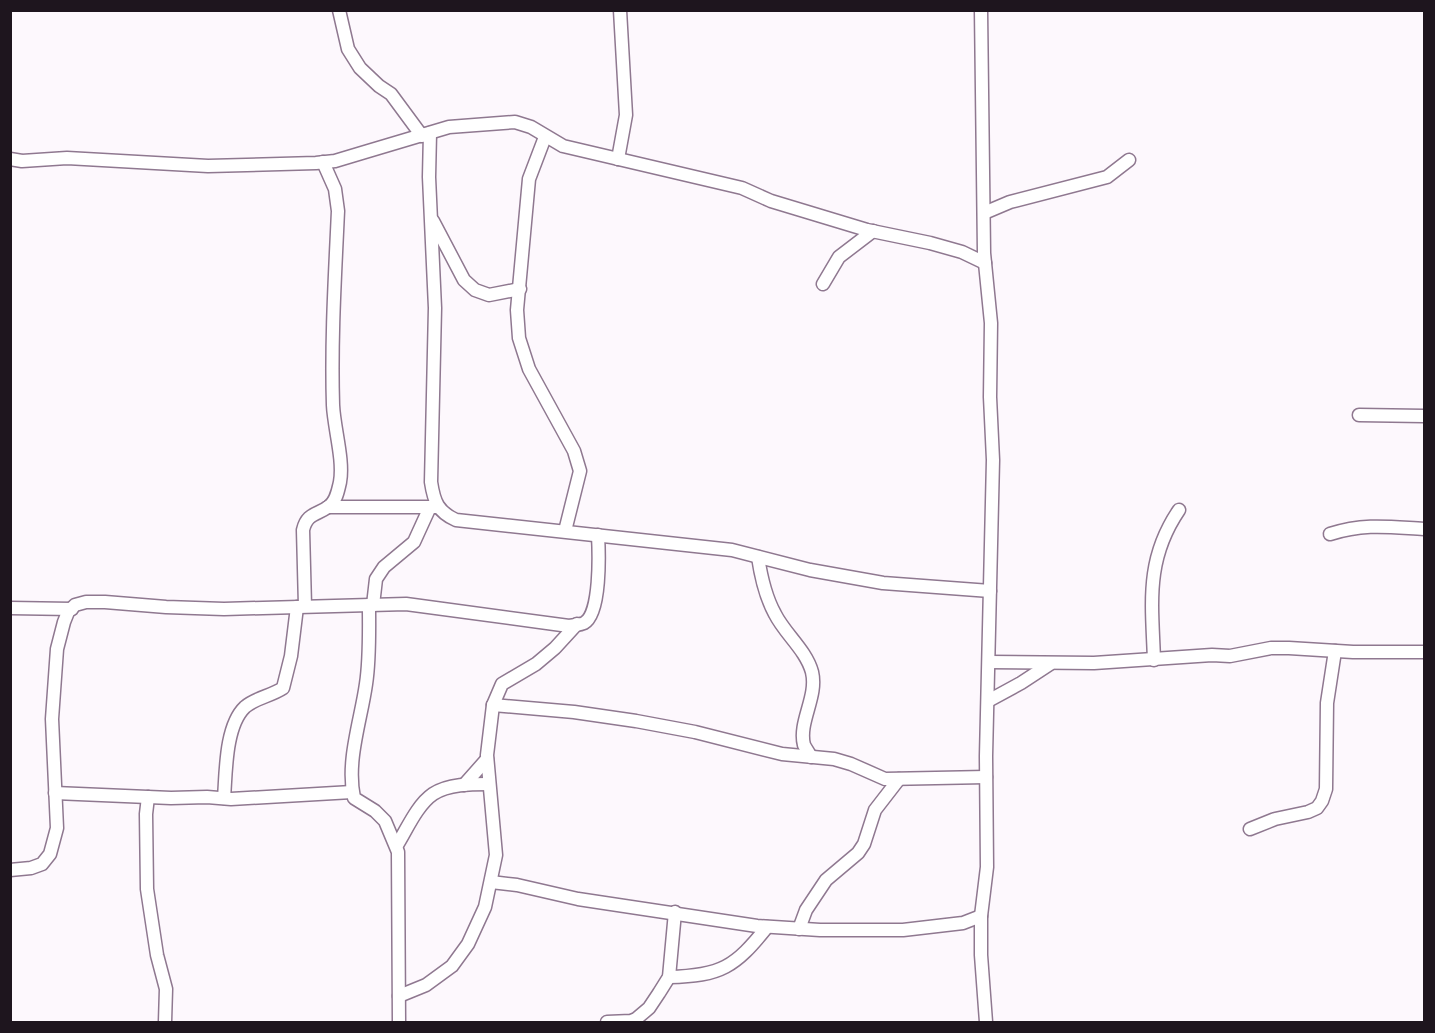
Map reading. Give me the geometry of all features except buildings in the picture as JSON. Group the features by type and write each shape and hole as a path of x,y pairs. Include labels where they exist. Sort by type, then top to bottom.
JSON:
{"street":[{"path":"339,10 348,49 360,68 391,94 426,134 432,219 435,308 431,482 434,507 414,542 384,567 376,579 371,605 366,682 351,786 354,798 375,811 385,821 397,845 399,1023"},
{"path":"618,159 626,115 620,10"},
{"path":"981,10 984,244 991,323 990,397 993,460 986,777 987,867 981,916 981,955 986,1023"},
{"path":"10,159 67,158 208,166 323,162 355,155 449,127 515,122 531,127 563,146 742,188 771,201 873,231 962,252 985,263"},
{"path":"545,137 529,179 518,310 519,338 529,369 574,451 580,471 565,531"},
{"path":"984,213 1010,202 1107,177 1129,160"},
{"path":"323,162 335,189 338,211 333,407 340,479 334,501 328,507"},
{"path":"432,219 464,280 475,290 489,295 520,289"},
{"path":"823,284 840,256 873,231"},
{"path":"962,252 984,244"},
{"path":"1359,415 1425,416"},
{"path":"224,798 232,730 237,716 245,706 283,688 301,607 304,523 318,510 328,507 398,509 434,507 444,515 456,520 732,550 810,570 883,583 990,591"},
{"path":"1154,660 1151,582 1168,527 1179,510"},
{"path":"1330,534 1352,527 1382,526 1425,529"},
{"path":"10,870 42,864 50,854 57,828 52,719 57,649 63,622 75,605 86,602 224,609 406,604 561,625 577,624 584,623 592,614 598,566 598,535"},
{"path":"758,557 765,591 775,616 806,659 812,672 813,692 804,732 804,745 811,757"},
{"path":"10,608 72,609"},
{"path":"399,996 426,985 452,966 468,944 485,908 496,855 487,759 493,705 502,684 536,664 555,648 577,624"},
{"path":"989,662 1050,664 1154,660 1212,655 1230,656 1271,648 1425,652"},
{"path":"1250,829 1275,819 1308,812 1322,801 1326,789 1327,702 1335,651"},
{"path":"988,701 1022,683 1050,664"},
{"path":"493,705 574,712 695,732 782,754 834,759 885,779 986,777"},
{"path":"464,785 487,759"},
{"path":"799,929 806,910 826,880 858,853 864,844 875,810 899,779"},
{"path":"397,845 416,814 432,794 464,785 489,784"},
{"path":"55,793 245,799 352,792"},
{"path":"148,797 146,814 147,889 157,955 166,989 165,1023"},
{"path":"491,882 517,885 578,900 675,912 767,927 903,930 963,923 981,916"},
{"path":"607,1023 636,1019 649,1008 669,977 675,912"},
{"path":"669,977 696,977 718,971 745,952 767,927"}]}
